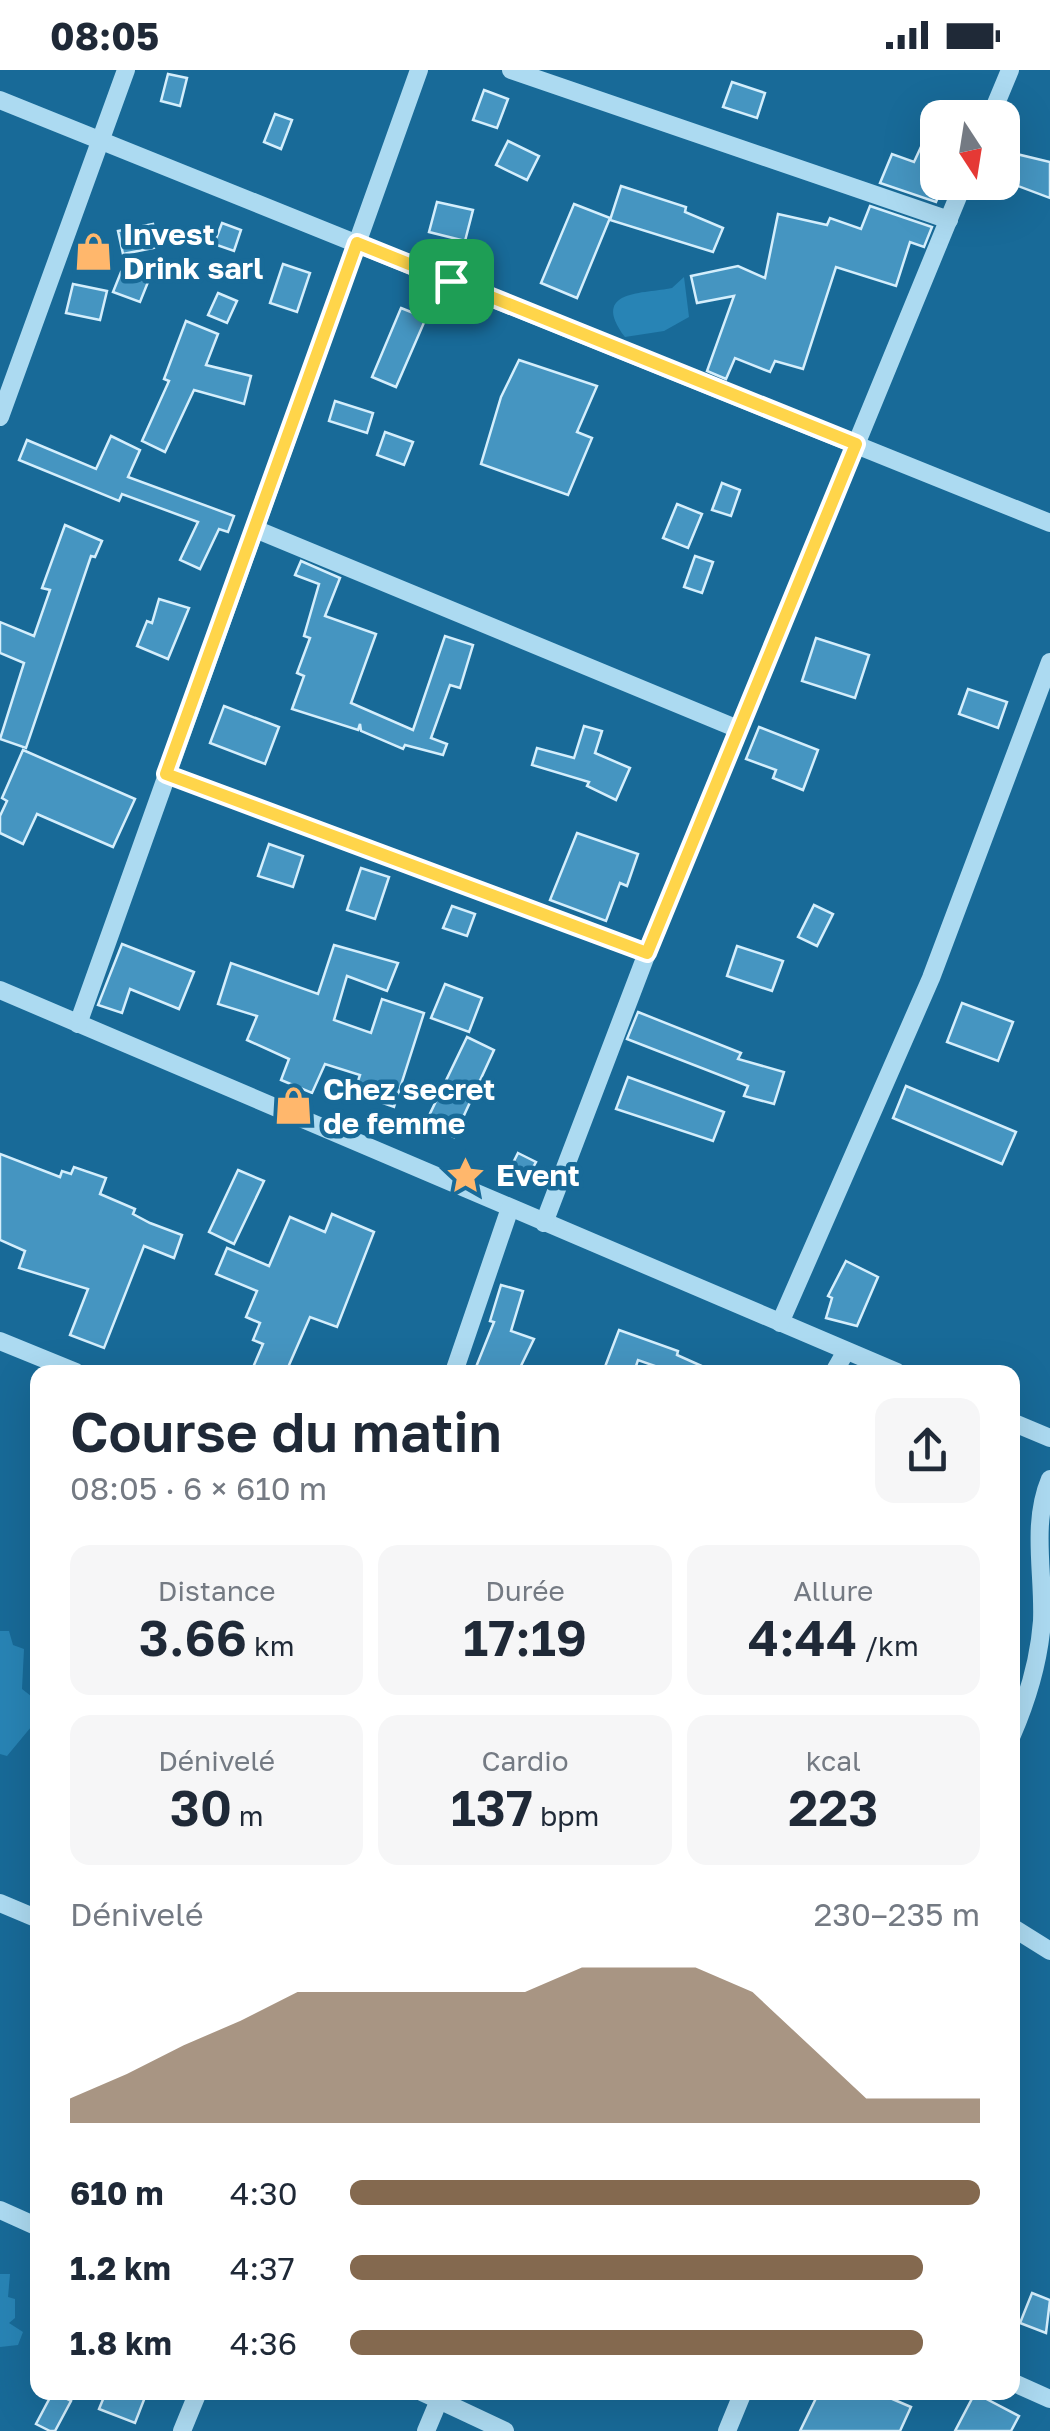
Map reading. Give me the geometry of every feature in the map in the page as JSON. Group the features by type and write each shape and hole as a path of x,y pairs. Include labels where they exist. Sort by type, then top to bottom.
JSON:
{"street":[{"path":"0,416 126,70"},
{"path":"78,1024 419,70"},
{"path":"511,70 949,220"},
{"path":"998,100 1010,70"},
{"path":"0,100 1050,523"},
{"path":"544,1223 647,953 957,200"},
{"path":"255,529 738,729"},
{"path":"780,1323 931,978 1050,662"},
{"path":"166,774 647,953"},
{"path":"0,990 880,1365"},
{"path":"456,1365 510,1208"},
{"path":"0,1342 58,1365"},
{"path":"838,1365 846,1351"},
{"path":"1020,1425 1050,1438"},
{"path":"1020,1715 1032,1686 1042,1621 1039,1523 1050,1479"},
{"path":"0,1904 30,1916"},
{"path":"1020,1934 1050,1951"},
{"path":"0,2210 30,2223"},
{"path":"1020,2386 1050,2399"},
{"path":"182,2431 195,2400"},
{"path":"426,2431 433,2400"},
{"path":"444,2400 504,2431"},
{"path":"727,2431 740,2400"}],"shaded area":[{"path":"684,277 689,317 664,331 625,337 613,310 617,302 636,293 672,288"},
{"path":"0,1631 9,1631 13,1645 24,1649 22,1689 30,1695 30,1728 7,1756 0,1754"},
{"path":"0,2274 10,2274 8,2297 15,2299 15,2318 9,2323 23,2332 18,2345 0,2347"}],"building":[{"path":"168,74 187,78 180,106 161,101"},
{"path":"732,82 765,93 757,118 723,107"},
{"path":"484,90 508,99 497,128 473,120"},
{"path":"275,114 292,120 281,149 264,142"},
{"path":"508,141 539,156 527,180 496,165"},
{"path":"920,149 920,197 880,183 892,154 914,162"},
{"path":"1020,155 1050,162 1050,198 1020,187"},
{"path":"621,186 686,207 685,212 723,228 713,252 610,220"},
{"path":"437,202 473,210 465,241 429,232"},
{"path":"574,204 610,218 577,298 541,283"},
{"path":"870,206 932,227 924,247 910,242 896,286 836,267 803,369 775,361 770,372 735,358 726,379 707,371 734,296 697,303 691,276 738,266 765,278 778,214 827,225 830,218 861,229"},
{"path":"222,223 241,230 234,251 214,244"},
{"path":"153,224 158,247 123,254 118,231"},
{"path":"283,264 310,273 297,312 270,303"},
{"path":"121,272 148,282 140,302 113,292"},
{"path":"73,284 107,291 100,320 66,313"},
{"path":"218,293 237,301 227,323 208,315"},
{"path":"401,308 426,318 396,387 372,377"},
{"path":"186,321 218,334 206,365 251,376 244,404 194,390 165,452 142,441 169,381 164,379"},
{"path":"519,360 597,386 577,432 592,438 568,495 481,464 501,397"},
{"path":"335,401 373,413 367,433 329,421"},
{"path":"385,432 413,442 404,465 377,455"},
{"path":"111,436 140,450 128,477 234,516 228,532 219,529 200,569 180,560 198,522 122,494 119,501 19,460 27,440 96,469"},
{"path":"722,483 740,490 731,516 712,510"},
{"path":"677,504 702,514 688,548 663,538"},
{"path":"65,525 102,541 95,557 91,556 26,748 0,739 24,663 0,653 0,622 34,636 50,590 42,588"},
{"path":"695,556 713,562 702,593 684,587"},
{"path":"301,561 340,578 325,616 376,634 351,703 413,730 445,636 473,645 460,688 450,685 431,738 447,744 443,755 405,745 403,749 361,731 360,724 358,730 292,709 304,676 297,673 310,638 304,636 319,584 295,575"},
{"path":"159,599 189,608 168,659 137,646 147,621 152,623"},
{"path":"816,638 869,655 855,698 802,681"},
{"path":"968,689 1007,702 998,728 959,714"},
{"path":"224,706 279,727 265,764 210,743"},
{"path":"584,726 602,731 595,753 630,768 616,800 587,786 589,782 532,765 537,748 574,758"},
{"path":"759,727 818,750 803,790 773,778 776,770 746,759"},
{"path":"23,750 135,799 113,847 37,814 23,844 0,833 0,816 7,801 2,798"},
{"path":"577,833 638,854 627,886 620,883 606,921 550,900"},
{"path":"269,844 303,856 293,887 258,876"},
{"path":"361,868 389,877 375,919 347,910"},
{"path":"814,905 833,914 817,946 798,937"},
{"path":"452,906 475,914 467,936 443,928"},
{"path":"122,944 194,972 179,1009 130,989 122,1013 98,1005"},
{"path":"334,945 398,963 387,991 347,976 334,1020 371,1033 382,999 424,1013 394,1107 354,1093 360,1075 325,1064 312,1093 281,1080 289,1059 247,1040 257,1016 218,1004 231,963 318,994"},
{"path":"737,946 783,961 772,991 727,976"},
{"path":"445,984 482,998 469,1032 431,1018"},
{"path":"962,1003 1013,1022 998,1061 947,1042"},
{"path":"638,1012 741,1053 738,1059 784,1072 774,1104 744,1096 748,1086 627,1039"},
{"path":"467,1037 494,1050 454,1137 425,1124"},
{"path":"628,1077 724,1112 713,1141 616,1109"},
{"path":"906,1086 1016,1132 1002,1164 893,1118"},
{"path":"518,1153 536,1162 526,1180 509,1171"},
{"path":"0,1154 60,1177 62,1171 71,1174 74,1167 106,1178 100,1194 135,1209 133,1214 150,1223 182,1235 174,1258 144,1246 104,1348 70,1335 88,1289 19,1268 25,1251 0,1240"},
{"path":"238,1170 264,1181 234,1244 209,1232"},
{"path":"332,1214 374,1232 337,1327 310,1317 289,1365 254,1365 263,1344 253,1340 260,1323 246,1317 257,1291 216,1274 227,1248 269,1266 290,1217 325,1232"},
{"path":"846,1261 878,1277 857,1326 826,1318 832,1298 828,1296"},
{"path":"501,1285 523,1291 511,1331 534,1339 521,1365 477,1365 494,1322 490,1321"},
{"path":"619,1330 678,1351 677,1355 699,1365 652,1365 638,1360 636,1365 606,1365"},
{"path":"1032,2293 1050,2300 1046,2333 1020,2323"},
{"path":"49,2400 71,2401 55,2431 36,2424"},
{"path":"103,2400 144,2400 135,2423 99,2409"},
{"path":"815,2400 895,2400 911,2407 900,2431 800,2431"},
{"path":"971,2400 988,2400 1019,2416 1011,2431 955,2431"}],"place":[{"name":"Invest Drink sarl","path":"93,251"},
{"name":"Chez secret de femme","path":"293,1106"},
{"name":"Event","path":"466,1175"}],"route":[{"path":"357,243 451,281 856,444 647,953 166,774 357,243"}]}
